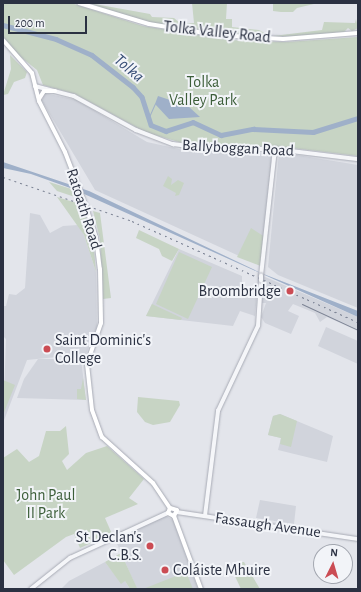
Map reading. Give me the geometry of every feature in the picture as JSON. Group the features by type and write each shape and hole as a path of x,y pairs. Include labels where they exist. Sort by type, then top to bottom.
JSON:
{"main road":[{"name":"Tolka Valley Road","path":"79,3 149,24 217,35 298,39 358,33"},
{"name":"Ratoath Road","path":"3,40 32,71 34,86 39,101 62,146 86,207 100,259 101,323 87,364 92,410 102,437 153,483 170,508"},
{"path":"39,101 42,92 55,91"},
{"path":"174,516 177,512 170,508 168,513 174,516 201,589"}],"street":[{"name":"Ballyboggan Road","path":"34,86 81,99 136,130 173,144 214,149 275,149 358,159"},
{"path":"205,516 218,411 258,326 261,282 275,149"},
{"name":"Fassaugh Avenue","path":"177,512 358,539"},
{"path":"31,589 70,558 168,513"}],"shaded area":[{"path":"44,93 77,100 147,142 193,152 268,153 271,156 271,183 261,266 95,190 42,101"},
{"path":"279,152 358,165 358,308 278,275 268,267"},
{"name":"Saint Dominic's College","path":"30,213 40,215 50,233 63,226 78,225 84,235 96,272 97,327 86,354 27,360 3,423 6,339 3,336 3,306 6,306 9,294 16,295 25,288"},
{"path":"179,249 242,276 242,294 257,294 255,316 240,311 233,326 146,316"},
{"path":"263,276 358,317 358,331 327,317 320,322 315,313 293,304 288,311 299,316 291,334 265,323 261,317 266,303 262,303"},
{"path":"326,327 358,341 358,364 318,346"},
{"path":"38,359 81,359 86,400 17,398 24,379"},
{"path":"280,414 333,436 327,462 278,450 281,438 268,435 273,416"},
{"path":"260,500 296,506 294,524 256,518"},
{"path":"166,516 173,520 198,589 137,589 115,539"},
{"path":"105,562 115,575 125,581 130,589 61,589 69,581"}],"green space":[{"name":"Tolka Valley Park","path":"3,3 71,3 143,26 229,40 286,42 358,37 358,156 284,147 182,143 145,132 75,94 43,85 37,70 17,54 3,36"},
{"path":"89,3 150,14 152,17 174,18 181,24 194,23 192,3 227,3 226,19 232,19 232,27 259,30 270,36 257,38 149,24"},
{"path":"273,3 318,3 297,8 293,12 281,12 273,11"},
{"path":"356,19 358,28 352,31 348,28 344,32 296,37 273,36 322,30 324,22 355,23"},
{"path":"10,55 27,72 25,78 14,82 8,94 3,95 11,69"},
{"path":"168,176 172,179 171,185 178,180 184,183 179,195 175,196 176,193 163,186"},
{"path":"49,182 78,191 81,199 57,191"},
{"path":"57,197 80,204 84,211 93,239 96,272 84,235"},
{"path":"93,211 100,213 111,298 103,299 100,239"},
{"path":"251,228 265,237 261,266 237,257"},
{"path":"139,230 179,249 172,261 162,256 159,249 136,238"},
{"path":"179,252 212,267 188,319 156,304"},
{"path":"152,304 182,318 181,320 146,316"},
{"path":"83,378 86,400 77,399 77,389 81,389"},
{"path":"3,380 15,385 3,415"},
{"path":"138,397 179,401 180,405 170,422 153,425 145,422 137,412"},
{"path":"280,414 297,421 291,447 280,444 281,438 268,435 273,416"},
{"name":"John Paul II Park","path":"66,426 69,454 62,461 67,470 86,453 107,446 144,479 129,498 138,504 105,518 112,534 80,548 74,534 66,537 14,575 3,560 3,458 17,449 29,462 39,456 46,431 60,431"},
{"path":"121,553 137,589 130,589 125,581 121,584 105,562"},
{"path":"238,562 244,562 260,589 241,589 233,572"},
{"path":"186,572 193,589 143,589"}],"water":[{"path":"158,96 188,106 200,117 169,119 155,104"},
{"path":"3,162 89,191 261,273 358,311 358,317 73,189 31,174 3,168"}],"waterway":[{"name":"Tolka","path":"3,25 56,39 92,55 133,87 142,97 151,125 166,131 193,122 221,135 253,129 313,132 358,118"},
{"path":"148,119 155,103"}],"tram line":[{"path":"302,304 358,330"}],"railway":[{"path":"3,177 132,221 358,322"}],"place":[{"name":"Broombridge","path":"290,291"},
{"name":"Saint Dominic's College","path":"47,349"},
{"name":"St Declan's C.B.S.","path":"150,546"},
{"name":"Coláiste Mhuire","path":"165,570"}]}
